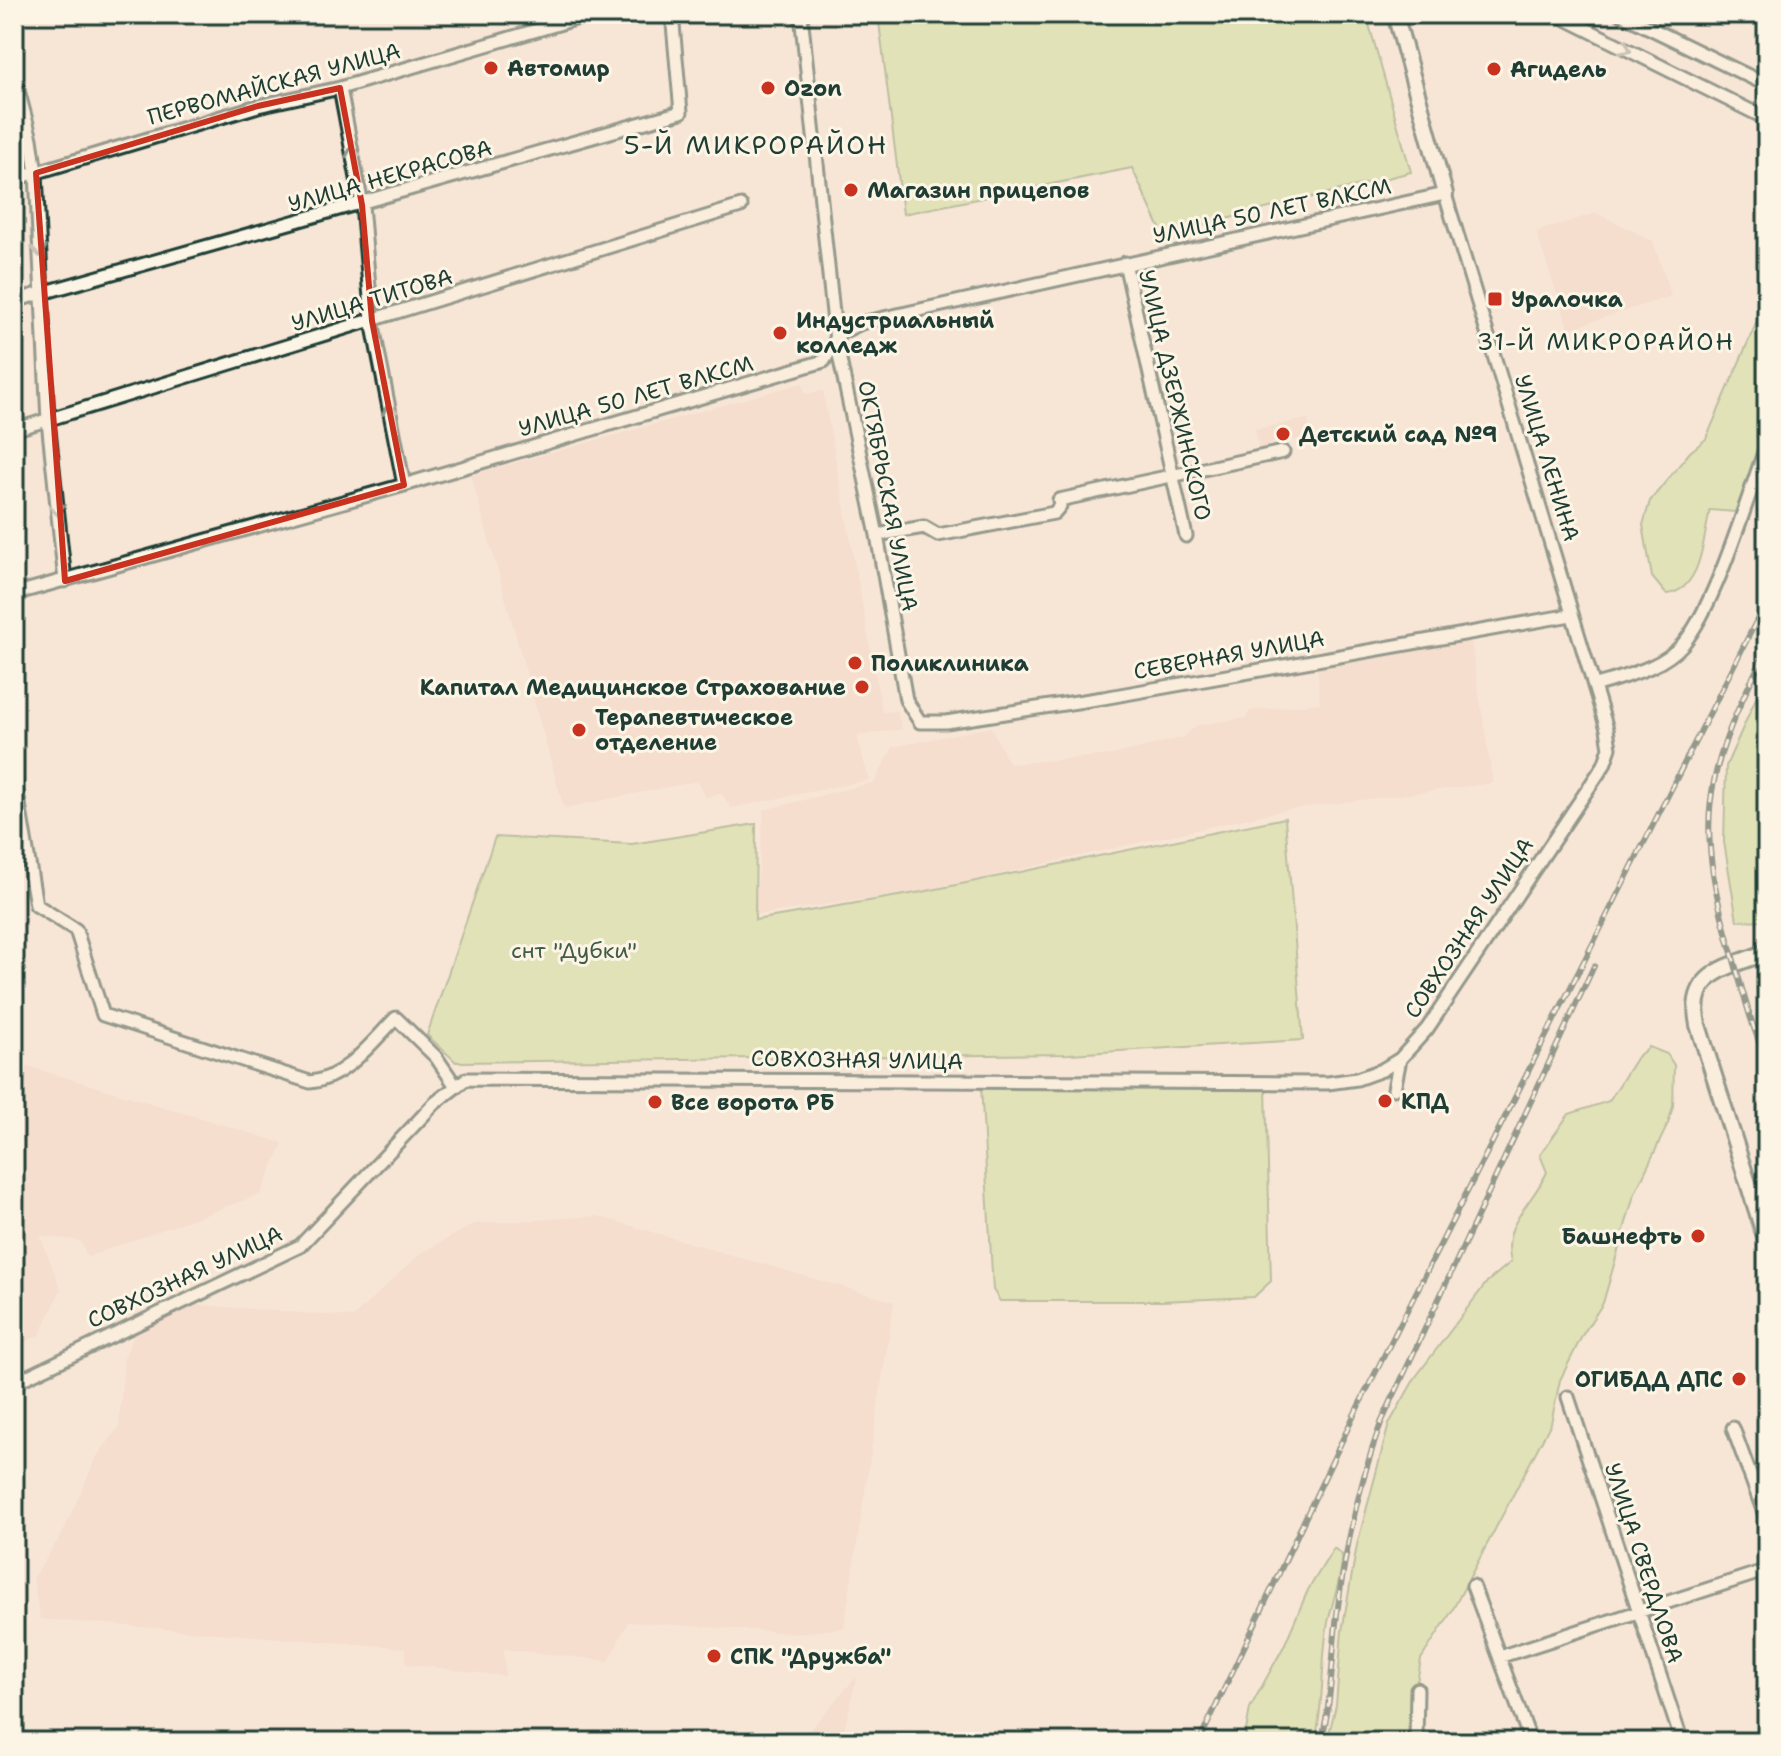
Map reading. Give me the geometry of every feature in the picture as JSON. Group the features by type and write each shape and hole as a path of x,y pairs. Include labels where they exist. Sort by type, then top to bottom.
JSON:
{"main road":[{"name":"УЛИЦА ЛЕНИНА","path":"1395,14 1445,194"},
{"path":"1767,952 1703,982 1695,1001 1698,1025 1767,1243"}],"street":[{"name":"ПЕРВОМАЙСКАЯ УЛИЦА","path":"14,179 258,106 340,88 592,14"},
{"name":"УЛИЦА НЕКРАСОВА","path":"14,301 362,205 681,112 672,14"},
{"name":"ОКТЯБРЬСКАЯ УЛИЦА","path":"801,14 836,341 877,535 906,700"},
{"path":"1556,14 1767,119"},
{"path":"1621,14 1767,85"},
{"path":"14,75 36,173 48,421 65,581"},
{"path":"340,88 362,205 372,321 404,485"},
{"name":"УЛИЦА 50 ЛЕТ ВЛКСМ","path":"14,594 404,485 824,361 840,333 861,323 1445,194"},
{"name":"УЛИЦА ЛЕНИНА","path":"1445,194 1607,729"},
{"name":"УЛИЦА ТИТОВА","path":"14,430 741,206"},
{"name":"УЛИЦА ДЗЕРЖИНСКОГО","path":"1125,263 1186,536"},
{"path":"1594,686 1648,669 1683,644 1703,611 1767,444"},
{"path":"877,535 924,527 938,535 1054,513 1058,510 1059,500 1283,452"},
{"name":"СЕВЕРНАЯ УЛИЦА","path":"906,700 920,722 946,722 1571,615"},
{"name":"СОВХОЗНАЯ УЛИЦА","path":"14,1383 300,1246 455,1085 480,1077 1328,1083 1368,1076 1400,1059 1448,1001 1573,806 1599,772 1610,748 1607,729"},
{"path":"14,774 36,905 76,930 103,1015 310,1082 321,1081 341,1070 396,1018 436,1057 455,1085"},
{"path":"1394,1089 1400,1059"},
{"name":"УЛИЦА СВЕРДЛОВА","path":"1568,1397 1682,1742"},
{"path":"1733,1428 1767,1521"},
{"path":"1502,1656 1767,1570"},
{"path":"1473,1586 1502,1656 1531,1742"},
{"path":"1416,1742 1417,1689"}],"highlighted area":[{"path":"340,88 362,205 372,321 404,485 65,581 36,173 258,106"}],"shaded area":[{"path":"1596,213 1653,241 1671,296 1569,329 1536,232"},
{"path":"803,383 805,394 823,391 882,712 897,711 902,729 857,736 869,780 731,808 721,793 705,797 698,781 564,808 471,475"},
{"name":"Детский сад №9","path":"1308,419 1312,445 1301,447 1299,439 1269,444 1270,453 1260,454 1255,429"},
{"path":"1470,636 1493,783 1284,810 923,891 755,915 764,810 875,782 893,747 991,727 1009,764 1112,755 1181,738 1198,725 1246,718 1250,711 1320,703 1317,663"},
{"path":"14,1062 283,1143 261,1194 87,1257 81,1241 40,1236 61,1289 40,1335 14,1347"},
{"path":"597,1216 894,1302 844,1628 800,1633 628,1622 609,1661 504,1649 505,1676 406,1664 406,1648 40,1619 33,1579 63,1532 96,1458 119,1427 124,1358 142,1317 177,1303 353,1317 420,1254 474,1224"},
{"path":"857,1676 841,1742 776,1742 777,1735 809,1731"}],"green space":[{"path":"878,14 1366,14 1411,172 1163,235 1132,168 903,214"},
{"path":"1765,303 1767,433 1735,512 1710,510 1694,573 1678,591 1666,594 1652,577 1643,525 1650,501 1690,452 1706,439"},
{"path":"1767,673 1767,920 1737,921 1724,842 1726,766"},
{"name":"снт \"Дубки\"","path":"1285,818 1303,1040 1069,1054 456,1062 427,1035 495,837 632,844 756,824 755,920 922,892"},
{"path":"1649,1047 1667,1054 1674,1065 1673,1106 1668,1124 1634,1195 1603,1303 1560,1380 1551,1423 1452,1611 1421,1659 1407,1742 1327,1742 1336,1705 1342,1631 1357,1545 1389,1424 1415,1378 1487,1282 1511,1262 1509,1248 1514,1225 1547,1172 1540,1155 1569,1114 1609,1101 1637,1057"},
{"path":"981,1085 1266,1088 1271,1281 1254,1297 1161,1301 1000,1301 993,1290"},
{"path":"1334,1548 1342,1555 1342,1565 1327,1628 1315,1742 1244,1742 1250,1708 1284,1646 1308,1590"}],"railway":[{"path":"1199,1742 1357,1409 1767,600"},
{"path":"1762,659 1726,738 1710,805 1709,838 1721,912 1748,1010 1767,1061"},
{"path":"1321,1742 1349,1542 1381,1423 1594,966"}],"place":[{"name":"Автомир","path":"491,68"},
{"name":"Агидель","path":"1494,69"},
{"name":"Ozon","path":"768,88"},
{"name":"Магазин прицепов","path":"851,190"},
{"name":"Уралочка","path":"1495,299"},
{"name":"Индустриальный колледж","path":"780,333"},
{"name":"Детский сад №9","path":"1283,434"},
{"name":"Поликлиника","path":"855,663"},
{"name":"Капитал Медицинское Страхование","path":"862,687"},
{"name":"Терапевтическое отделение","path":"579,730"},
{"name":"КПД","path":"1385,1101"},
{"name":"Все ворота РБ","path":"655,1102"},
{"name":"Башнефть","path":"1698,1236"},
{"name":"ОГИБДД ДПС","path":"1739,1379"},
{"name":"СПК \"Дружба\"","path":"714,1656"}],"district":[{"name":"5-Й МИКРОРАЙОН","path":"756,144"},
{"name":"31-Й МИКРОРАЙОН","path":"1606,342"}]}
